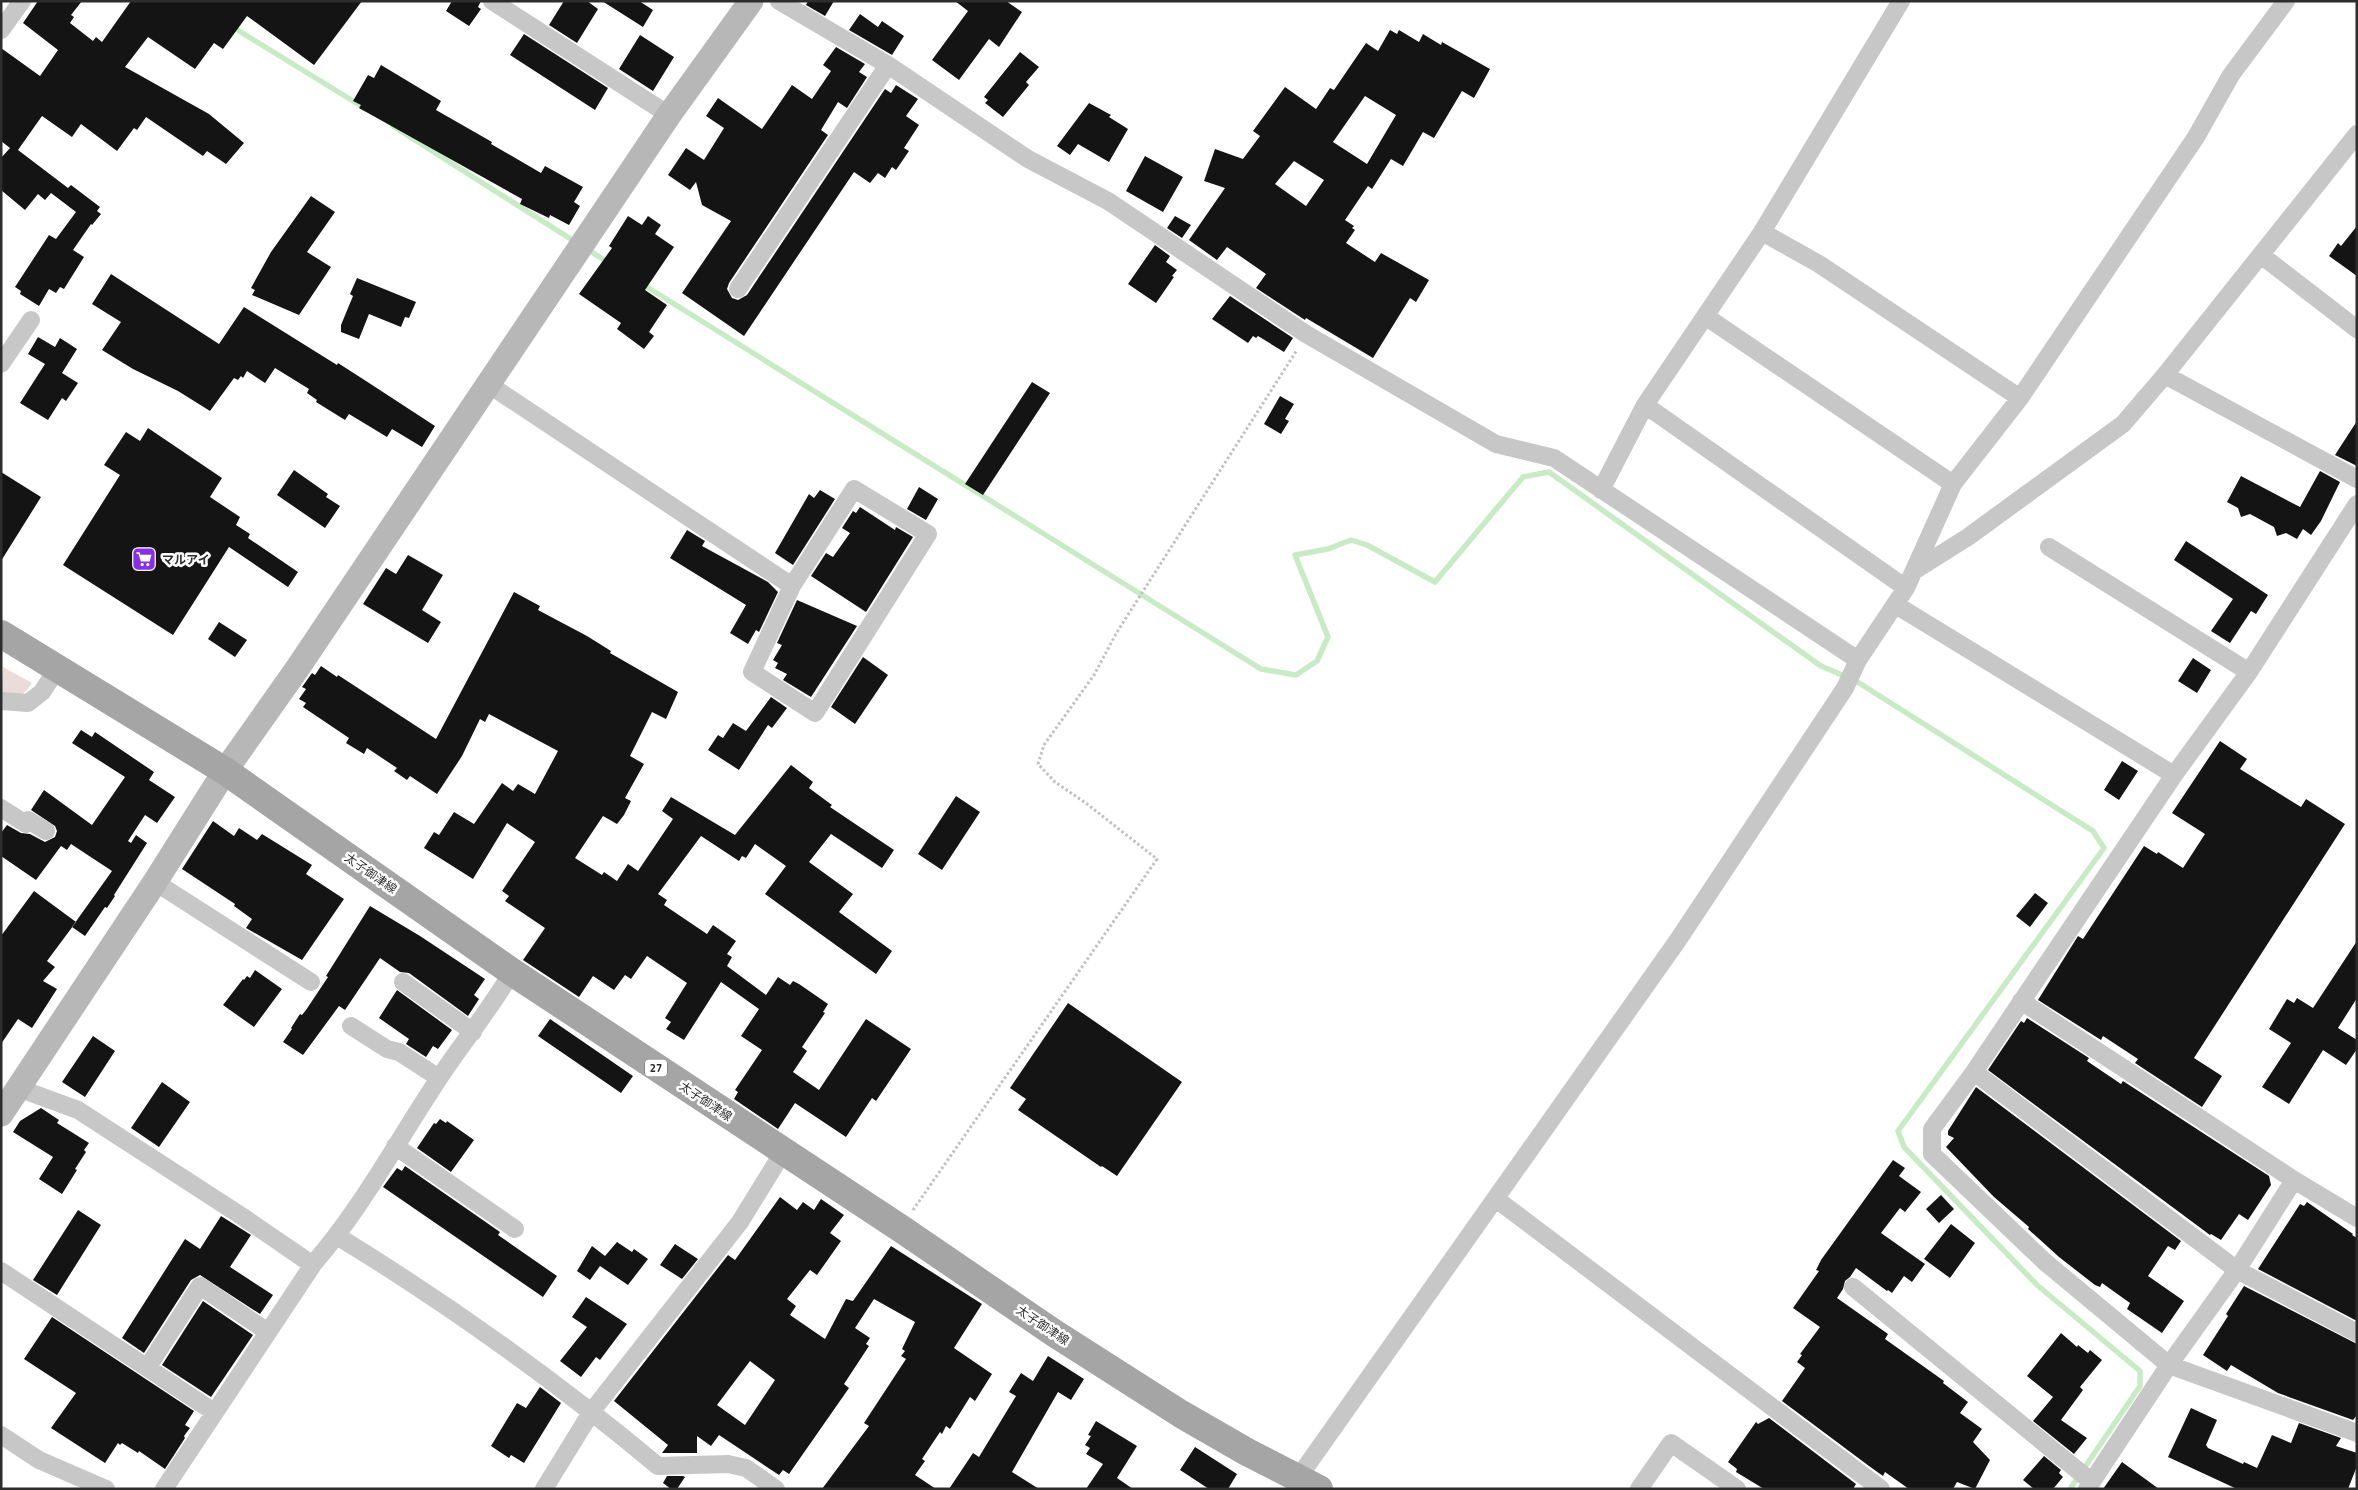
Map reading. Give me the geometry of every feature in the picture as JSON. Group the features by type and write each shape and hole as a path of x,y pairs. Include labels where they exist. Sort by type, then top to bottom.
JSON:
{"main road":[{"name":"太子御津線","path":"1,634 224,771 512,972 1054,1332 1181,1414 1303,1485"}],"street":[{"path":"1,30 22,1"},
{"path":"492,1 669,115"},
{"path":"2,1112 155,882 224,771 297,669 669,115 751,1"},
{"path":"779,1 888,65 1028,159 1108,201 1306,334 1496,444 1554,458 1858,660"},
{"path":"1601,490 1645,405 1762,232 1901,1"},
{"path":"1303,1485 1496,1198 1678,940 1845,688 1858,660 1906,588 1954,484 2020,398 2196,137 2231,75 2286,1"},
{"path":"738,289 888,65"},
{"path":"1913,571 1968,537 2123,424 2165,375 2357,134"},
{"path":"1762,232 1819,264 2020,398"},
{"path":"2261,255 2357,329"},
{"path":"1705,316 1954,484"},
{"path":"1,364 30,320"},
{"path":"2165,375 2357,480"},
{"path":"488,384 792,586"},
{"path":"1645,405 1906,588"},
{"path":"854,489 928,534 815,712 752,672 792,586 854,489"},
{"path":"2357,504 2249,672 2174,775 1974,1072 1932,1129 1932,1154 2045,1262 2169,1365 2357,1433"},
{"path":"2048,547 2249,672"},
{"path":"1896,605 2174,775"},
{"path":"1,701 28,703 42,692 57,669"},
{"path":"1,808 26,824 28,820 46,831"},
{"path":"155,882 311,982"},
{"path":"164,1489 314,1262 337,1236 439,1078 473,1032 512,972"},
{"path":"403,982 473,1032"},
{"path":"2021,1000 2294,1180 2357,1218"},
{"path":"351,1026 387,1049 399,1052 439,1078"},
{"path":"1974,1072 2237,1270 2357,1333"},
{"path":"18,1088 78,1110 243,1217 307,1261 314,1262"},
{"path":"395,1146 515,1229"},
{"path":"544,1489 592,1411 740,1222 783,1152"},
{"path":"1853,1287 2090,1485 2169,1365 2237,1270 2294,1180"},
{"path":"1496,1198 1881,1489"},
{"path":"337,1236 415,1284 592,1411 658,1466 728,1464 746,1468 776,1489"},
{"path":"1,1271 214,1412"},
{"path":"147,1368 200,1286 268,1332"},
{"path":"1,1435 39,1460 106,1489"},
{"path":"1639,1489 1670,1443 1737,1489"}],"path":[{"path":"900,1228 1157,859 1087,804 1055,782 1038,764 1044,745 1094,675 1117,632 1306,334"}],"shaded area":[{"path":"3,667 32,683 20,696 1,697"}],"building":[{"path":"38,1 82,1 71,15 74,17 70,23 93,41 96,37 102,42 131,1 362,1 314,65 247,16 223,49 214,43 195,69 148,37 125,67 209,114 244,143 226,164 207,151 203,156 146,117 137,130 134,128 117,151 81,124 72,137 42,116 18,150 68,188 71,185 100,207 97,211 101,214 91,224 73,250 84,257 64,289 60,287 56,293 49,289 39,306 20,294 21,291 15,287 49,235 56,239 76,212 51,193 45,200 38,194 25,210 1,190 1,158 10,148 1,141 1,48 40,76 58,50 23,23"},
{"path":"452,1 481,1 478,7 481,9 469,26 446,11"},
{"path":"564,1 587,1 598,9 577,43 549,25"},
{"path":"602,1 639,1 653,10 643,27"},
{"path":"808,1 834,1 825,16 806,5"},
{"path":"955,1 1006,1 1022,12 999,47 989,39 959,80 932,60 968,11"},
{"path":"860,14 878,27 882,21 904,36 892,55 849,30"},
{"path":"1390,30 1397,34 1399,30 1419,42 1423,34 1441,45 1442,42 1490,69 1474,98 1462,91 1434,138 1423,132 1403,166 1391,159 1372,189 1368,186 1345,220 1354,226 1352,228 1355,230 1346,243 1375,262 1381,253 1429,280 1416,302 1410,298 1373,358 1306,318 1305,320 1256,288 1266,274 1227,247 1217,260 1189,240 1225,188 1204,181 1215,149 1243,159 1260,136 1253,131 1285,87 1316,109 1330,88 1334,90 1366,43 1378,51","holes":["1365,96 1396,115 1367,164 1333,142","1294,161 1324,180 1306,206 1275,184"]},
{"path":"524,34 608,88 595,110 510,55"},
{"path":"640,35 674,57 653,91 619,69"},
{"path":"836,47 865,64 859,72 867,77 847,108 838,102 821,130 828,135 729,283 727,289 732,298 738,300 747,295 885,89 891,93 896,85 918,99 906,116 919,125 904,148 909,151 896,170 892,167 885,178 878,173 870,183 854,172 744,336 682,293 731,221 702,205 696,182 690,190 668,175 686,148 704,160 724,128 706,116 718,98 762,129 792,85 812,99 831,71 823,65"},
{"path":"1020,52 1039,67 1026,82 1029,85 1003,117 985,103 988,100 984,97"},
{"path":"381,65 441,101 436,110 492,142 491,144 541,173 545,166 583,187 574,202 580,206 569,225 550,215 549,218 520,204 522,199 359,108 361,105 353,101 368,75 374,78"},
{"path":"1089,103 1111,115 1109,117 1128,129 1109,162 1078,144 1070,155 1057,146"},
{"path":"1145,156 1183,177 1163,212 1126,191"},
{"path":"311,196 335,212 307,252 331,267 299,315 252,295 255,290 251,288 271,252"},
{"path":"628,216 642,225 648,216 661,225 655,234 674,247 645,290 667,305 649,332 654,336 644,349 617,329 621,323 579,294 612,248 609,246"},
{"path":"1175,216 1191,225 1182,238 1167,228"},
{"path":"2357,226 2357,276 2329,256 2338,243 2341,246"},
{"path":"1155,245 1170,256 1166,262 1177,270 1156,303 1128,284"},
{"path":"111,274 219,344 244,307 337,365 338,363 435,426 422,447 392,429 387,437 349,414 345,420 316,402 317,400 307,393 309,389 275,368 265,383 247,371 243,378 241,376 238,380 234,378 210,411 178,391 133,369 102,350 121,322 92,304"},
{"path":"357,278 416,302 409,318 405,317 401,327 369,314 359,339 341,332 341,325 353,296 350,294"},
{"path":"1230,296 1293,338 1284,352 1258,336 1256,338 1253,336 1248,343 1212,319"},
{"path":"38,337 55,347 60,338 77,349 62,373 78,383 66,401 62,398 48,420 20,403 45,364 28,354"},
{"path":"1032,382 1050,393 983,495 965,484"},
{"path":"1280,396 1294,404 1285,419 1289,421 1281,434 1264,424"},
{"path":"2357,421 2357,466 2335,455"},
{"path":"148,428 222,478 210,497 240,517 236,525 250,534 248,538 298,572 288,587 229,547 173,635 63,565 120,475 104,465 126,432 140,441"},
{"path":"294,470 328,494 326,497 340,506 325,528 277,495"},
{"path":"2320,471 2340,482 2321,521 2311,535 2303,529 2297,539 2286,533 2277,536 2274,527 2250,514 2241,517 2238,508 2227,502 2241,476 2300,507"},
{"path":"1,472 41,497 1,561"},
{"path":"919,487 938,499 926,520 907,509"},
{"path":"820,490 835,499 793,565 775,553 809,494 814,498"},
{"path":"860,507 895,530 896,527 913,537 866,612 811,576 826,553 833,557 850,533 842,528 853,511 856,513"},
{"path":"687,530 705,541 702,546 768,582 778,592 759,632 756,630 748,644 730,633 746,605 670,558"},
{"path":"2186,541 2268,595 2256,614 2251,611 2230,643 2211,631 2233,599 2174,560"},
{"path":"408,555 443,575 422,610 441,622 428,643 363,604 386,568 396,574"},
{"path":"514,592 540,606 538,610 587,636 611,651 610,653 678,692 666,719 652,712 630,756 644,764 625,798 631,801 624,815 617,824 603,816 575,858 602,875 604,872 617,881 628,864 638,871 673,819 662,811 671,797 735,835 791,765 813,782 809,788 832,805 830,807 894,850 882,868 831,834 809,862 853,894 839,912 892,951 876,974 765,894 786,866 755,844 746,858 742,856 739,861 701,836 658,894 667,900 664,905 707,934 713,925 736,941 727,954 732,957 727,966 766,995 778,977 790,985 793,981 799,984 828,1004 823,1012 825,1013 802,1047 807,1051 793,1072 819,1090 866,1019 911,1049 876,1101 872,1098 846,1137 795,1103 778,1129 734,1099 738,1092 735,1090 762,1050 741,1036 759,1009 721,982 684,1040 666,1029 671,1022 665,1018 687,983 647,956 631,979 625,975 614,990 593,976 579,997 523,960 545,928 505,901 509,896 502,891 535,842 507,823 473,879 424,848 434,832 439,835 454,812 474,824 502,783 513,791 518,784 535,794 558,751 489,714 485,722 480,719 462,756 437,794 410,776 407,780 394,771 397,768 367,748 364,754 346,743 349,738 303,707 306,703 299,699 306,689 302,687 312,673 315,675 321,666 337,677 338,675 436,739"},
{"path":"797,600 857,626 811,697 783,680 787,674 775,668 778,663 773,660 782,645 777,643"},
{"path":"219,622 247,640 235,657 208,639"},
{"path":"863,657 888,675 855,724 831,707"},
{"path":"2193,658 2211,670 2197,693 2178,681"},
{"path":"771,697 787,708 772,728 768,725 739,770 708,750 718,735 723,738 733,723 746,731"},
{"path":"81,730 92,737 95,732 154,772 149,780 175,797 157,823 145,815 128,841 131,843 136,835 147,843 107,908 105,907 85,936 72,927 112,871 71,844 67,850 61,846 36,880 1,856 1,833 7,825 21,833 30,834 45,842 55,837 57,831 55,826 31,810 44,790 92,825 125,777 72,743"},
{"path":"2220,741 2247,759 2240,769 2301,807 2306,799 2345,824 2194,1058 2222,1076 2202,1107 2135,1063 2138,1059 2103,1036 2101,1040 2038,1000 2078,936 2083,939 2144,846 2157,854 2158,852 2183,868 2205,834 2172,813"},
{"path":"2122,761 2138,771 2119,800 2104,790"},
{"path":"956,796 980,812 942,870 918,854"},
{"path":"213,821 234,836 239,828 257,840 262,834 312,865 306,874 344,899 302,960 246,928 252,919 234,906 235,904 182,869"},
{"path":"34,891 76,922 47,961 55,967 43,981 57,989 32,1028 18,1019 1,1044 1,936"},
{"path":"2035,893 2048,903 2030,927 2016,916"},
{"path":"370,906 485,979 474,995 479,999 468,1016 409,973 400,972 380,958 345,1010 339,1006 303,1055 283,1042 300,1014 302,1015 306,1010 328,977 326,976"},
{"path":"2357,941 2357,998 2338,1028 2357,1040 2357,1049 2346,1065 2323,1050 2289,1104 2262,1087 2291,1043 2269,1029 2287,999 2294,1003 2297,998 2313,1008"},
{"path":"255,970 282,989 254,1027 223,1005 243,979 247,976 250,978"},
{"path":"397,990 452,1030 438,1049 433,1046 426,1057 406,1044 409,1039 379,1018"},
{"path":"1068,1003 1182,1082 1117,1176 1018,1110 1026,1099 1010,1088"},
{"path":"2027,1018 2089,1058 2087,1061 2121,1084 2123,1081 2269,1176 2271,1185 2248,1220 2239,1214 2221,1240 2210,1235 1988,1070 2021,1021 2024,1023"},
{"path":"550,1019 633,1076 621,1093 538,1036"},
{"path":"93,1036 115,1051 85,1097 62,1082"},
{"path":"162,1082 190,1102 159,1147 131,1128"},
{"path":"1976,1087 2181,1241 2175,1250 2168,1246 2148,1276 2184,1301 2162,1333 2127,1309 2130,1303 2102,1283 2100,1287 2095,1285 2059,1257 2028,1229 2029,1227 1994,1197 1946,1147 1954,1138 1948,1135 1948,1131"},
{"path":"41,1108 59,1120 57,1123 89,1143 84,1150 86,1152 75,1169 77,1170 62,1194 39,1179 53,1157 13,1132 20,1121"},
{"path":"440,1119 446,1123 447,1121 474,1140 451,1172 417,1148 434,1123 436,1124"},
{"path":"1893,1160 1905,1168 1899,1176 1921,1192 1905,1212 1900,1208 1881,1233 1925,1264 1912,1282 1904,1276 1892,1293 1856,1268 1845,1281 1843,1289 1837,1298 1888,1334 1885,1339 1944,1381 1943,1383 1968,1402 1960,1413 1982,1429 1973,1442 1990,1460 1975,1489 1957,1482 1953,1489 1909,1489 1885,1472 1883,1476 1782,1401 1805,1368 1797,1362 1802,1355 1800,1354 1820,1327 1793,1308 1819,1271 1816,1270 1821,1260"},
{"path":"405,1166 500,1232 498,1235 557,1276 543,1297 383,1187 397,1168 402,1171"},
{"path":"1941,1195 1954,1209 1939,1223 1926,1209"},
{"path":"780,1197 797,1210 803,1202 814,1210 821,1199 844,1215 830,1233 841,1241 817,1275 810,1270 787,1299 796,1306 790,1315 825,1339 846,1299 853,1301 891,1246 982,1304 954,1348 992,1374 975,1401 970,1397 950,1429 946,1426 942,1434 940,1432 922,1459 925,1461 915,1475 936,1489 822,1489 869,1426 864,1423 906,1359 901,1356 905,1351 902,1349 915,1322 874,1299 855,1328 870,1338 866,1344 869,1346 844,1384 849,1388 789,1474 783,1470 779,1475 719,1435 711,1446 697,1436 697,1453 662,1453 668,1445 614,1401 728,1255 735,1260","holes":["750,1361 775,1380 745,1425 717,1405"]},
{"path":"2307,1202 2357,1238 2357,1321 2258,1269 2300,1204 2304,1206"},
{"path":"78,1210 101,1225 57,1295 33,1280"},
{"path":"221,1216 251,1235 230,1267 273,1295 260,1314 200,1275 191,1280 144,1353 122,1338 185,1239 200,1249"},
{"path":"1951,1224 1975,1243 1950,1278 1924,1259"},
{"path":"617,1242 632,1252 634,1249 648,1259 628,1285 600,1266 590,1280 577,1271 592,1246 605,1256"},
{"path":"675,1244 698,1259 682,1279 660,1265"},
{"path":"2244,1286 2357,1344 2357,1415 2353,1420 2278,1393 2231,1365 2227,1371 2203,1355 2228,1316 2226,1314"},
{"path":"586,1297 627,1324 600,1360 596,1357 581,1377 560,1361 587,1327 572,1317"},
{"path":"203,1301 253,1335 211,1397 162,1365"},
{"path":"52,1317 194,1411 185,1425 190,1428 184,1436 185,1438 165,1469 139,1451 138,1453 122,1443 120,1445 118,1443 105,1463 51,1428 76,1393 24,1359"},
{"path":"2061,1333 2077,1347 2078,1345 2088,1353 2090,1350 2102,1360 2080,1387 2083,1390 2061,1420 2087,1438 2074,1454 2033,1421 2053,1397 2027,1376"},
{"path":"1048,1356 1084,1379 1071,1400 1058,1392 1012,1472 1039,1489 949,1489 973,1453 979,1457 1016,1396 1009,1392 1021,1373 1033,1381"},
{"path":"540,1387 561,1403 524,1463 511,1455 509,1458 491,1446 517,1403 526,1408"},
{"path":"2191,1408 2217,1420 2206,1445 2208,1448 2243,1464 2244,1462 2257,1468 2272,1435 2291,1443 2299,1423 2341,1438 2336,1446 2357,1453 2357,1466 2348,1489 2237,1489 2168,1457"},
{"path":"1769,1418 1856,1484 1853,1489 1764,1489 1736,1472 1737,1469 1728,1462 1756,1422 1758,1424"},
{"path":"1096,1421 1137,1446 1117,1478 1133,1489 1086,1489 1103,1464 1086,1454 1090,1448 1085,1445 1091,1436 1088,1435"},
{"path":"1195,1447 1237,1474 1228,1489 1209,1489 1180,1470"},
{"path":"2044,1456 2061,1470 2059,1473 2063,1477 2053,1489 2034,1489 2023,1480"},
{"path":"2122,1462 2159,1489 2103,1489"},
{"path":"667,1476 685,1477 677,1489 671,1489 663,1483"}],"waterway":[{"path":"231,26 366,109"},
{"path":"393,126 577,243"},
{"path":"587,249 609,263"},
{"path":"642,284 1261,669 1296,675 1317,661 1328,637 1295,555 1328,549 1351,540 1367,545 1435,582 1523,477 1549,472 1821,666 1856,681 2093,831 2104,848 1898,1131 1904,1147 2037,1285 2140,1371 2140,1386 2070,1489"}],"place":[{"name":"マルアイ","path":"144,559"}]}
